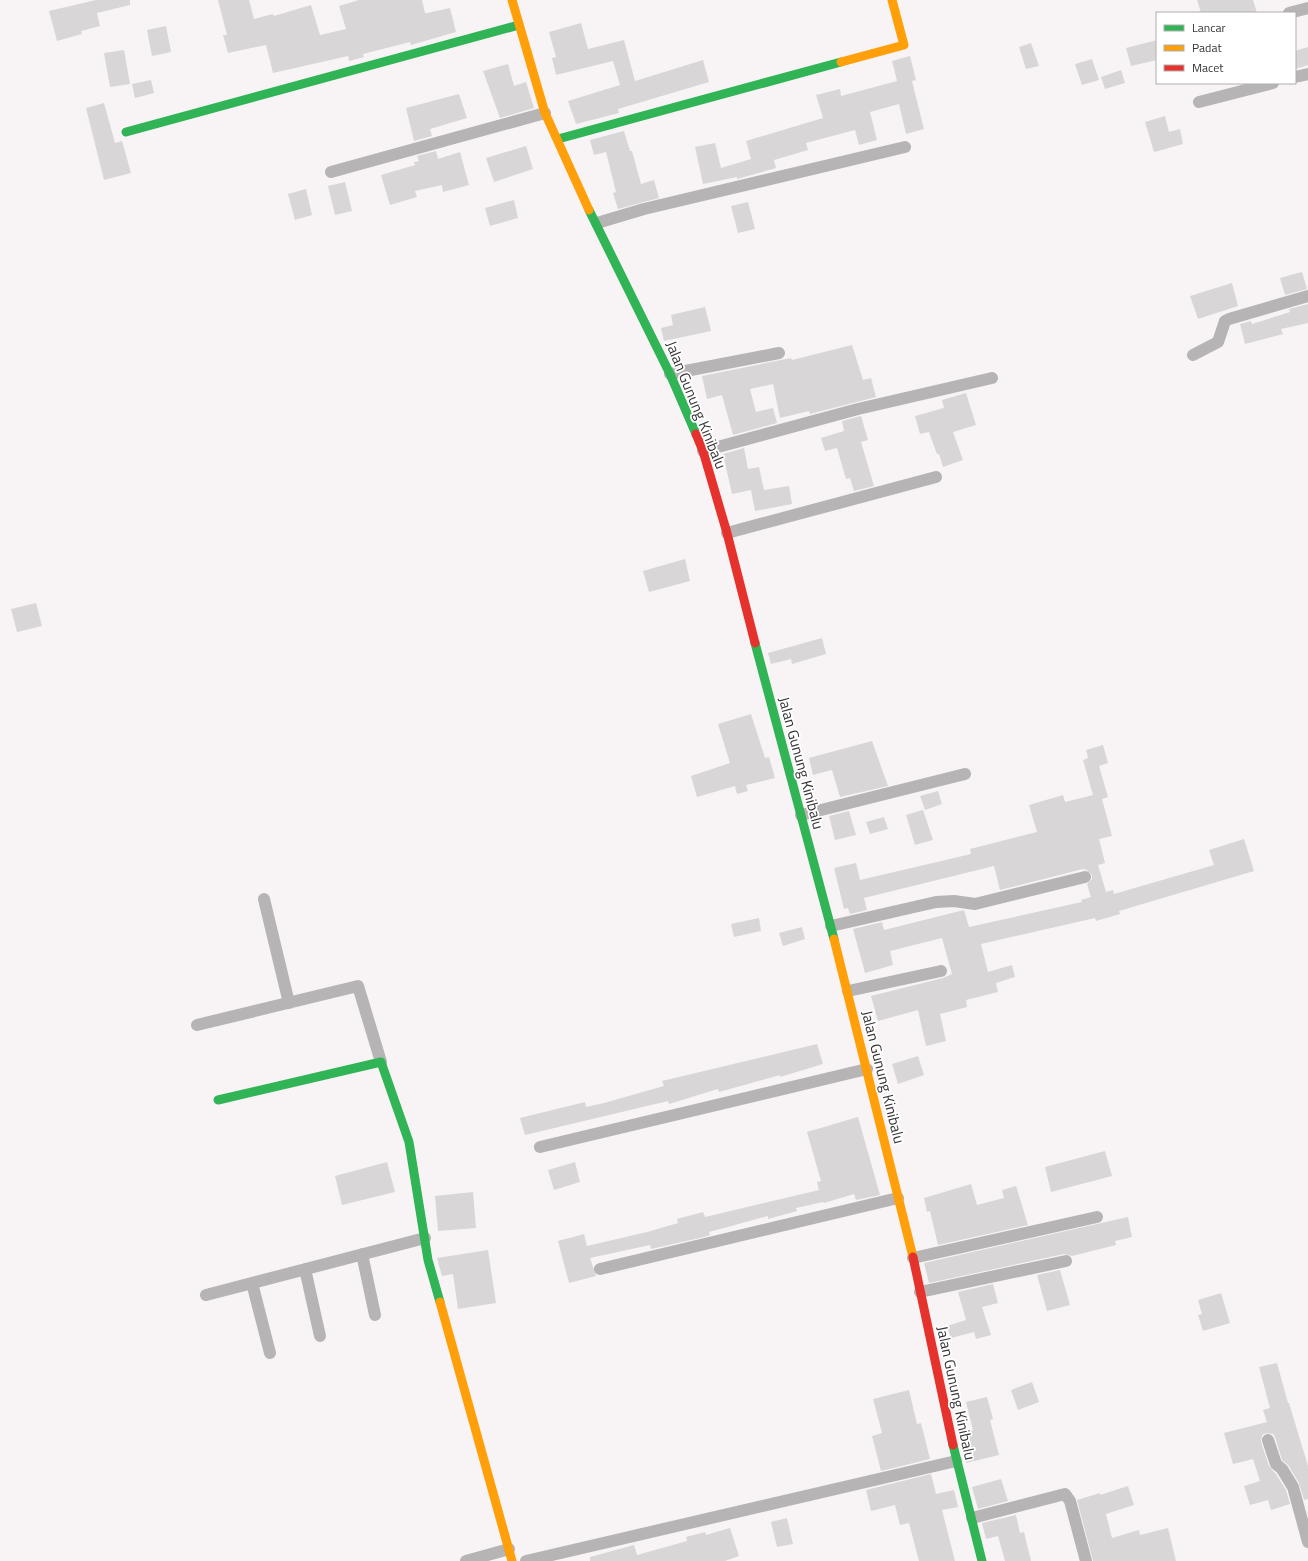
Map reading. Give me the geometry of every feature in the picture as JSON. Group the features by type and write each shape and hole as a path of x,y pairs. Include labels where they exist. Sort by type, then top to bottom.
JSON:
{"street":[{"name":"Jalan Gunung Kinibalu","path":"512,0 545,113 581,193 670,374 703,451 727,532 800,815 848,991 913,1258 956,1461 982,1561"},
{"path":"558,139 904,45 892,0"},
{"path":"1293,12 1308,8"},
{"path":"126,132 519,25"},
{"path":"1296,77 1308,74"},
{"path":"1200,102 1269,84"},
{"path":"331,172 545,113"},
{"path":"597,223 644,209 906,146"},
{"path":"1193,354 1218,342 1225,321 1308,296"},
{"path":"670,374 779,352"},
{"path":"703,451 858,409 992,378"},
{"path":"727,532 936,477"},
{"path":"800,815 965,774"},
{"path":"831,926 936,902 954,901 975,904 1085,877"},
{"path":"264,899 289,1003"},
{"path":"848,991 941,972"},
{"path":"198,1025 358,986 381,1062 409,1142 428,1260 511,1555 466,1561"},
{"path":"218,1100 381,1062"},
{"path":"540,1148 867,1069"},
{"path":"600,1270 898,1198"},
{"path":"913,1258 1097,1217"},
{"path":"206,1295 425,1238"},
{"path":"362,1254 375,1315"},
{"path":"920,1292 1066,1261"},
{"path":"305,1269 320,1336"},
{"path":"252,1283 270,1353"},
{"path":"1268,1440 1276,1464 1282,1468 1293,1487 1308,1542"},
{"path":"526,1561 956,1461"},
{"path":"972,1518 1065,1494 1070,1501 1086,1561"}],"building":[{"path":"96,0 130,0 130,5 97,13 100,26 81,31 82,34 57,41 49,11"},
{"path":"218,0 249,0 254,19 273,14 274,16 311,5 320,35 346,29 339,6 359,0 422,0 425,13 450,8 456,32 411,45 410,42 363,54 364,57 349,61 348,56 273,73 266,45 228,53 223,35 227,35"},
{"path":"1197,0 1253,0 1257,12 1201,12"},
{"path":"581,23 588,49 624,40 635,81 703,60 709,82 618,109 619,113 576,124 568,101 620,85 613,61 556,75 552,58 556,57 549,32"},
{"path":"166,26 171,52 152,56 147,30"},
{"path":"1156,40 1156,60 1131,66 1126,48"},
{"path":"1031,43 1039,66 1026,69 1019,47"},
{"path":"1308,47 1308,65 1296,69 1296,51"},
{"path":"124,50 130,84 110,87 104,53"},
{"path":"910,56 916,80 912,81 924,129 906,134 899,104 870,112 877,140 859,145 855,130 806,143 808,150 774,160 776,168 737,179 737,177 703,184 695,147 715,143 721,168 751,159 746,141 823,118 816,95 840,89 841,96 897,81 892,61"},
{"path":"1092,59 1099,80 1082,85 1075,64"},
{"path":"508,64 514,86 526,82 534,108 500,118 483,71"},
{"path":"1121,70 1125,83 1105,89 1101,77"},
{"path":"151,80 154,93 135,98 132,84"},
{"path":"459,94 467,118 430,129 432,136 414,141 406,108"},
{"path":"104,103 115,143 122,141 131,173 104,180 86,108"},
{"path":"1165,116 1169,132 1180,129 1183,144 1154,152 1145,122"},
{"path":"624,131 630,151 632,151 641,184 654,180 659,198 618,209 613,193 616,192 606,152 594,155 590,140"},
{"path":"526,146 533,169 494,182 486,158"},
{"path":"436,151 438,159 460,152 469,185 443,192 442,185 415,191 417,197 390,205 381,175 415,165 414,162 419,161 417,156"},
{"path":"345,182 352,211 335,215 328,186"},
{"path":"306,189 312,215 295,220 288,194"},
{"path":"514,200 518,218 490,226 485,208"},
{"path":"748,202 755,229 738,233 731,206"},
{"path":"1302,272 1307,289 1285,295 1280,278"},
{"path":"1232,283 1238,306 1198,319 1190,296"},
{"path":"1308,304 1308,323 1281,329 1283,334 1245,344 1240,324 1251,321 1252,324 1290,312 1289,309"},
{"path":"705,307 711,331 664,341 661,328 673,325 671,315"},
{"path":"852,345 863,380 871,378 876,397 810,414 809,411 780,418 773,384 750,389 756,412 773,408 777,423 733,435 722,395 707,399 702,376 791,358 792,360"},
{"path":"966,393 976,425 953,432 963,460 943,467 929,432 920,434 915,416 944,408 942,400"},
{"path":"861,416 868,440 861,442 874,486 854,491 850,478 846,479 837,448 825,451 821,438 844,431 842,421"},
{"path":"744,448 748,469 759,467 764,490 789,486 792,504 755,511 751,490 732,494 723,454"},
{"path":"685,559 690,581 649,592 643,571"},
{"path":"36,603 42,626 17,632 11,609"},
{"path":"822,638 826,654 792,664 791,659 771,664 768,653"},
{"path":"751,714 765,758 769,757 775,778 746,785 748,791 737,794 735,786 697,797 691,776 730,763 718,724"},
{"path":"872,741 888,786 840,797 832,770 813,775 809,758"},
{"path":"1103,745 1108,763 1099,766 1108,797 1102,799 1112,836 1099,839 1105,863 1098,865 1106,892 1113,890 1114,894 1214,865 1209,850 1244,839 1254,871 1119,911 1120,914 1096,921 1095,918 981,944 988,972 1012,965 1015,977 996,983 998,992 966,1000 967,1007 940,1014 946,1041 926,1046 918,1010 878,1021 871,996 943,978 952,974 942,938 890,951 893,965 865,973 853,929 882,922 884,930 964,910 969,927 1082,902 1081,900 1091,897 1087,884 1092,879 1092,875 1087,870 1083,869 1000,890 994,866 864,898 867,910 850,914 848,908 844,909 834,868 856,863 860,880 971,854 970,849 1037,832 1029,805 1063,795 1065,802 1093,795 1083,760 1088,758 1086,750"},
{"path":"938,791 942,804 925,810 920,796"},
{"path":"923,810 933,840 915,845 906,815"},
{"path":"849,811 856,835 835,840 829,816"},
{"path":"884,817 888,829 870,834 866,822"},
{"path":"759,918 761,931 734,937 731,924"},
{"path":"802,927 805,939 783,946 779,933"},
{"path":"817,1044 823,1064 780,1077 780,1075 719,1092 718,1089 669,1104 668,1101 525,1135 520,1118 585,1102 586,1107 604,1103 664,1086 662,1081"},
{"path":"918,1056 924,1075 898,1084 892,1064"},
{"path":"858,1117 880,1195 856,1200 854,1194 824,1203 796,1208 797,1211 768,1219 768,1216 709,1232 710,1235 704,1237 651,1249 650,1245 590,1258 596,1276 569,1283 558,1241 584,1234 587,1246 678,1223 677,1219 703,1212 705,1217 819,1190 817,1182 821,1181 807,1132"},
{"path":"1105,1151 1112,1176 1051,1192 1045,1167"},
{"path":"387,1162 395,1192 342,1205 335,1176"},
{"path":"575,1162 580,1182 554,1190 548,1170"},
{"path":"971,1184 977,1205 1004,1198 1002,1190 1016,1186 1028,1225 938,1245 930,1211 927,1212 924,1198"},
{"path":"473,1192 476,1228 438,1231 435,1196"},
{"path":"1128,1217 1132,1237 1115,1241 1116,1245 1072,1256 1064,1254 929,1283 924,1263"},
{"path":"488,1250 496,1303 458,1309 453,1274 442,1276 437,1258"},
{"path":"1060,1270 1070,1305 1047,1311 1037,1275"},
{"path":"993,1284 998,1303 982,1307 991,1335 976,1339 974,1332 951,1338 947,1326 966,1320 958,1292"},
{"path":"1221,1293 1230,1323 1203,1331 1198,1315 1202,1314 1198,1300"},
{"path":"1277,1363 1308,1466 1308,1499 1304,1500 1299,1483 1288,1465 1282,1460 1275,1437 1273,1434 1266,1433 1262,1435 1261,1442 1269,1466 1286,1490 1290,1504 1271,1510 1268,1500 1250,1505 1244,1486 1260,1481 1253,1459 1233,1464 1224,1433 1267,1422 1263,1410 1270,1408 1259,1367"},
{"path":"1032,1382 1039,1402 1018,1410 1011,1390"},
{"path":"909,1390 917,1424 921,1423 930,1459 881,1471 872,1436 882,1433 873,1399"},
{"path":"987,1397 993,1419 990,1420 999,1455 966,1463 960,1434 973,1430 966,1402"},
{"path":"931,1474 936,1494 954,1490 958,1507 942,1510 955,1561 919,1561 909,1523 900,1525 895,1505 871,1511 866,1490"},
{"path":"1001,1479 1008,1501 978,1509 972,1487"},
{"path":"1128,1486 1134,1505 1106,1514 1112,1538 1139,1530 1140,1535 1168,1528 1176,1561 1093,1561 1077,1500 1100,1493 1100,1495"},
{"path":"1016,1515 1020,1533 1024,1532 1031,1561 1005,1561 998,1536 986,1539 982,1523"},
{"path":"787,1518 793,1544 777,1547 771,1522"},
{"path":"730,1528 739,1556 725,1561 590,1561 590,1557 634,1545 637,1555 687,1541 686,1537 705,1532 706,1535"}],"traffic: fast":[{"path":"126,132 519,25"},
{"path":"558,139 841,62"},
{"path":"589,210 670,374 696,434"},
{"path":"755,643 834,939"},
{"path":"218,1100 381,1062 409,1142 428,1260 440,1302"},
{"path":"953,1445 982,1561"}],"traffic: slow":[{"path":"512,0 545,113 589,210"},
{"path":"841,62 904,45 892,0"},
{"path":"834,939 913,1257"},
{"path":"440,1302 512,1561"}],"traffic: jam":[{"path":"696,434 703,451 727,533 755,643"},
{"path":"913,1257 953,1445"}]}
